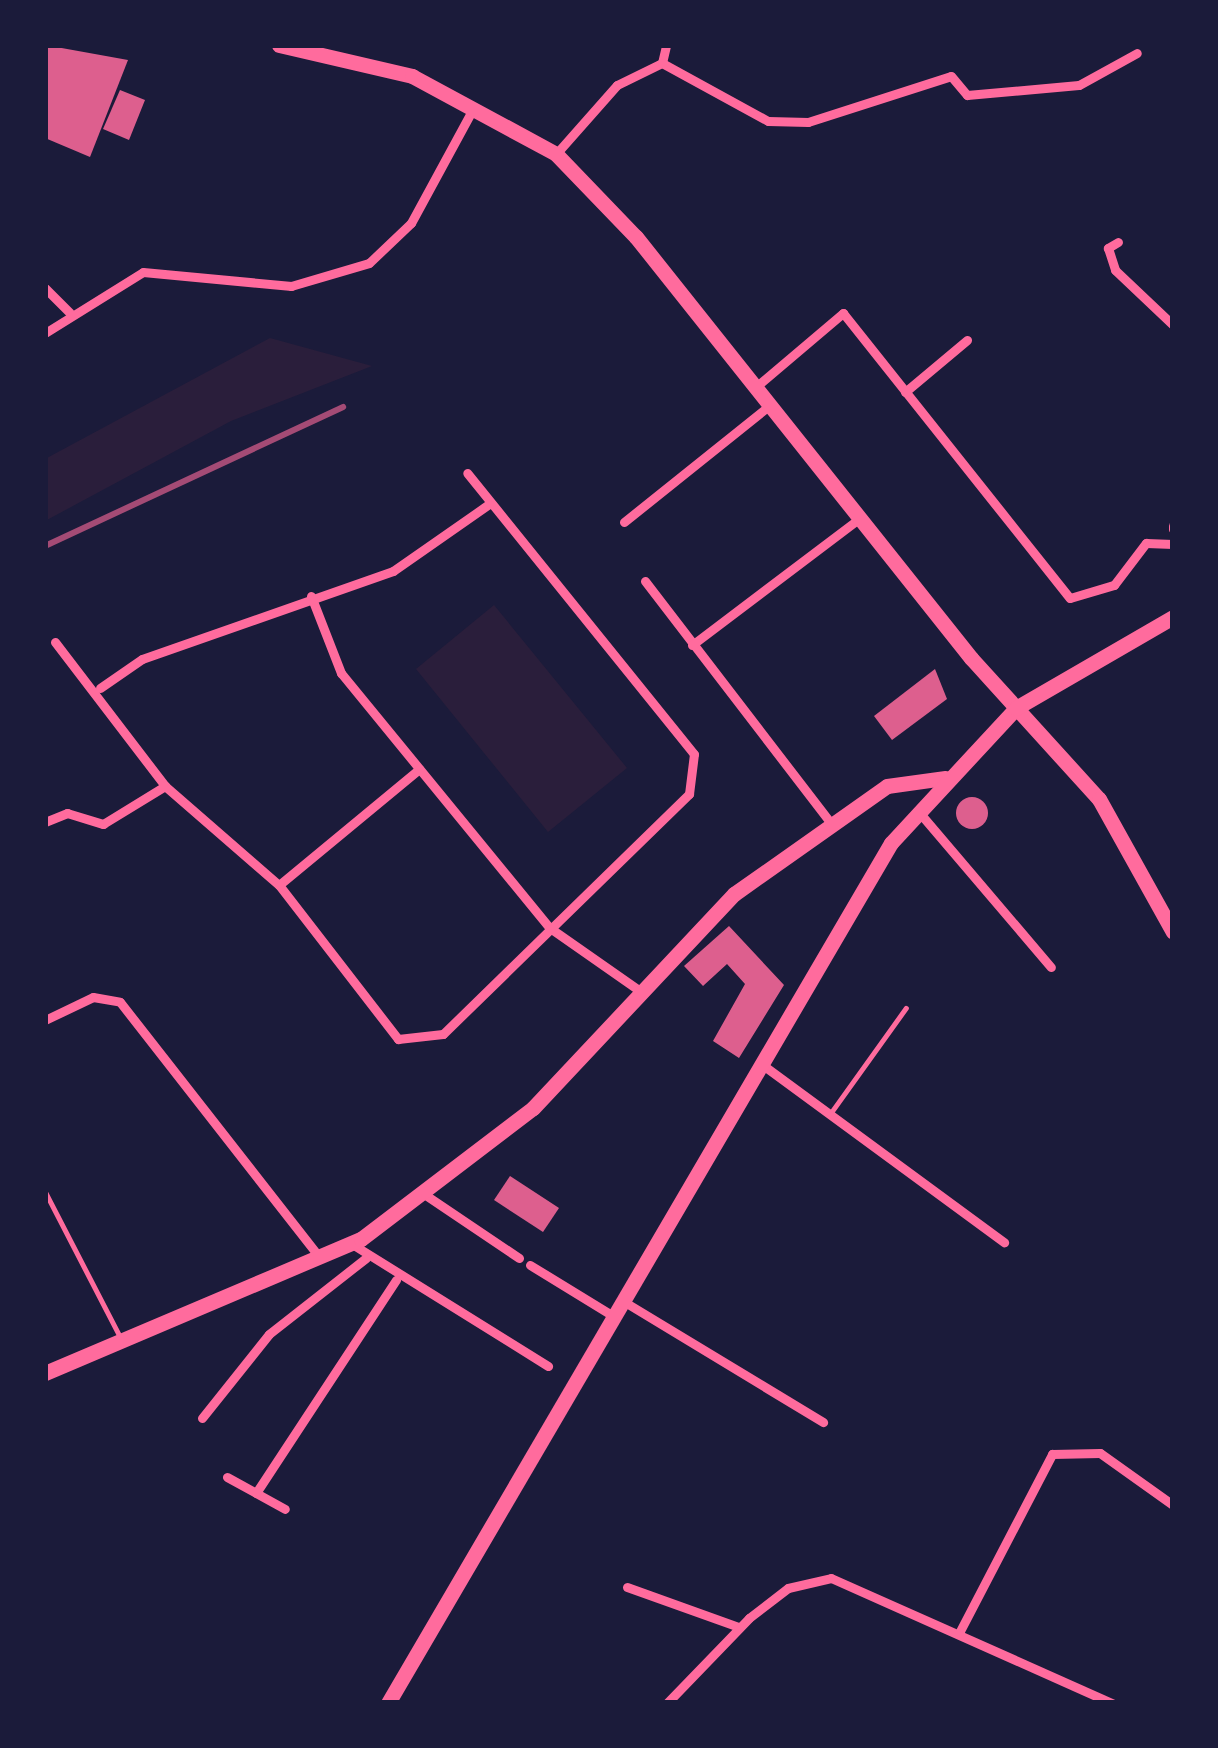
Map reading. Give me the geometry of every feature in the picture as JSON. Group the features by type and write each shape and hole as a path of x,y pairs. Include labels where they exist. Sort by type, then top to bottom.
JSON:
{"main road":[{"path":"279,45 314,49 412,76 556,154 757,386 1016,708 1099,799 1173,932"},
{"path":"388,1703 614,1306 918,811 1016,708 1173,617"},
{"path":"45,1373 321,1259 427,1196 532,1108 638,989 734,894 887,786 945,778"}],"street":[{"path":"662,63 666,45"},
{"path":"662,63 768,121 808,122 951,76 968,95 1079,85 1137,52"},
{"path":"556,154 617,85 662,63"},
{"path":"45,333 70,313 142,272 291,286 357,269 411,223 474,106"},
{"path":"1118,242 1108,248 1115,270 1173,325"},
{"path":"45,288 70,313"},
{"path":"757,386 843,313 1070,598 1114,585 1146,543 1173,544"},
{"path":"905,392 967,340"},
{"path":"625,521 771,404"},
{"path":"55,642 100,688 165,785 279,885 398,1039 443,1034 689,794 694,754 467,473"},
{"path":"100,688 142,659 392,571 490,504"},
{"path":"692,645 860,518"},
{"path":"645,581 832,825"},
{"path":"311,596 341,673 418,770 550,928 638,989"},
{"path":"279,885 418,770"},
{"path":"45,822 67,813 103,824 165,785"},
{"path":"918,811 1051,967"},
{"path":"45,1020 109,994 321,1259"},
{"path":"760,1063 1004,1242"},
{"path":"427,1196 524,1262 824,1422"},
{"path":"352,1244 396,1280 548,1366"},
{"path":"202,1418 269,1334 366,1258"},
{"path":"256,1493 396,1280"},
{"path":"959,1633 1052,1454 1100,1453 1173,1505"},
{"path":"226,1477 285,1509"},
{"path":"667,1703 739,1627 788,1588 831,1578 1112,1703"},
{"path":"627,1587 739,1627"}],"lane":[{"path":"830,1114 906,1008"},
{"path":"45,1191 123,1343"}],"shaded area":[{"path":"270,338 372,366 231,421 45,521 45,459"},
{"path":"494,605 627,768 548,832 416,669"}],"building":[{"path":"45,45 128,60 90,157 45,138"},
{"path":"120,90 145,100 129,140 103,129"},
{"path":"935,669 947,699 892,740 874,716"},
{"path":"972,797 984,801 988,813 984,825 972,829 960,825 956,813 960,801"},
{"path":"729,926 784,985 739,1058 713,1041 745,984 727,964 703,986 684,966"},
{"path":"510,1176 559,1208 543,1232 494,1200"}],"railway":[{"path":"45,546 343,407"}]}
